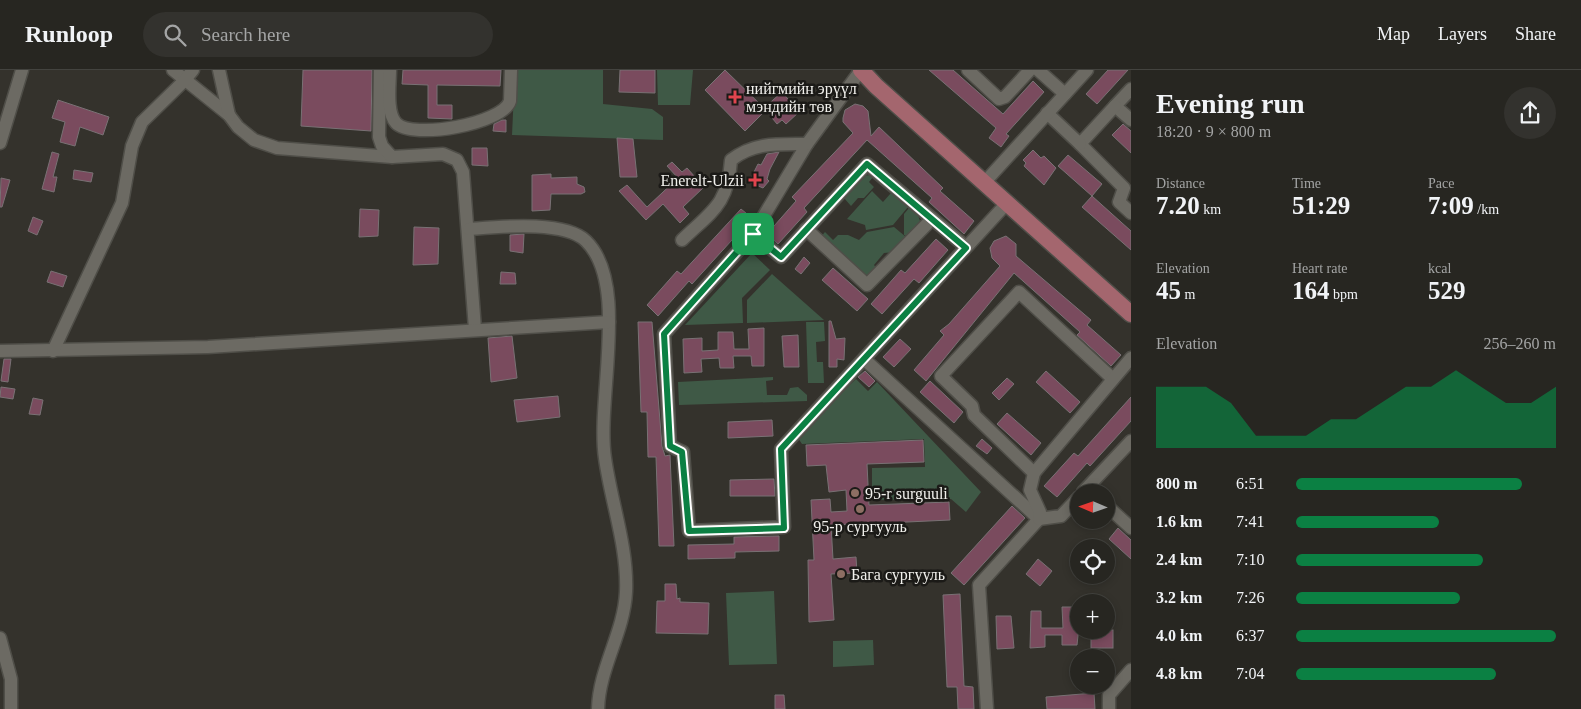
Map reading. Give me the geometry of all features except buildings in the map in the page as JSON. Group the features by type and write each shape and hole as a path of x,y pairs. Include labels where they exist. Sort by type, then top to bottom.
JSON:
{"main road":[{"path":"861,70 876,86 1131,314"}],"street":[{"path":"0,144 22,70"},
{"path":"173,70 184,81 229,115 238,128 254,140 277,148 392,157 443,154 456,160 463,172 469,230 475,329"},
{"path":"53,351 122,203 132,146 142,122 193,70"},
{"path":"219,70 229,115"},
{"path":"380,70 379,137 382,146 392,157"},
{"path":"390,70 392,114 396,123 404,128 427,129 457,128 501,112 509,106 511,70"},
{"path":"861,70 807,144 753,234 664,334 670,446 682,452 689,531 784,528 781,449 1007,203"},
{"path":"968,70 999,99 1004,97 1030,70"},
{"path":"1038,70 1065,94"},
{"path":"984,183 1087,70"},
{"path":"1080,144 1131,89"},
{"path":"1115,106 1131,120"},
{"path":"1047,113 1124,188 1119,202 1131,213"},
{"path":"682,240 722,201 726,192 731,160 735,156 750,147 766,144 807,144"},
{"path":"753,234 781,257 867,164 966,248"},
{"path":"806,230 867,284 932,219"},
{"path":"469,230 501,226 562,229 585,240 600,259 608,293 609,322 602,426 605,458 622,548 626,590 624,614 602,677 598,709"},
{"path":"1034,473 974,415 972,406 940,376 1019,292 1113,379"},
{"path":"0,351 208,347 609,322"},
{"path":"987,709 979,585 1039,519 1040,512 1030,490 1034,473 1131,358"},
{"path":"864,359 1039,519"},
{"path":"1093,484 1131,441"},
{"path":"1039,519 1061,516 1070,507"},
{"path":"1115,513 1131,528"},
{"path":"0,638 11,679 11,709"},
{"path":"1109,709 1109,695 1131,670"}],"green space":[{"path":"515,70 603,70 603,104 652,109 663,117 663,140 512,135"},
{"path":"657,70 693,70 690,105 658,105"},
{"path":"870,175 873,177 869,182 874,187 864,198 858,198 851,206 844,198 863,176"},
{"path":"872,191 883,202 891,193 908,207 893,225 866,230 865,225 847,219"},
{"path":"909,208 918,215 920,221 907,236 904,235 904,214"},
{"path":"894,227 906,237 895,252 884,253 874,265 878,270 867,277 820,238 825,232 833,240 838,235 848,235 859,240 867,232"},
{"path":"752,253 770,270 742,298 743,323 685,325"},
{"path":"772,274 824,320 747,323 747,300"},
{"path":"806,322 824,322 825,341 816,342 817,362 823,362 824,383 808,383"},
{"path":"773,377 773,380 766,381 767,395 787,395 790,388 798,387 807,395 807,401 679,405 678,382"},
{"path":"856,379 868,391 877,382 981,492 966,512 951,499 872,500 872,468 925,467 924,439 802,444 796,435"},
{"path":"774,591 777,664 729,665 726,593"},
{"path":"873,640 874,665 833,667 833,641"}],"place":[{"name":"нийгмийн эрүүл мэндийн төв","path":"735,97"},
{"name":"Enerelt-Ulzii","path":"755,180"},
{"name":"95-r surguuli","path":"855,493"},
{"name":"95-р сургууль","path":"860,509"},
{"name":"Бага сургууль","path":"841,574"}],"route":[{"path":"867,164 966,248 781,449 784,528 689,531 682,452 670,446 664,334 753,234 781,257 867,164"}]}
